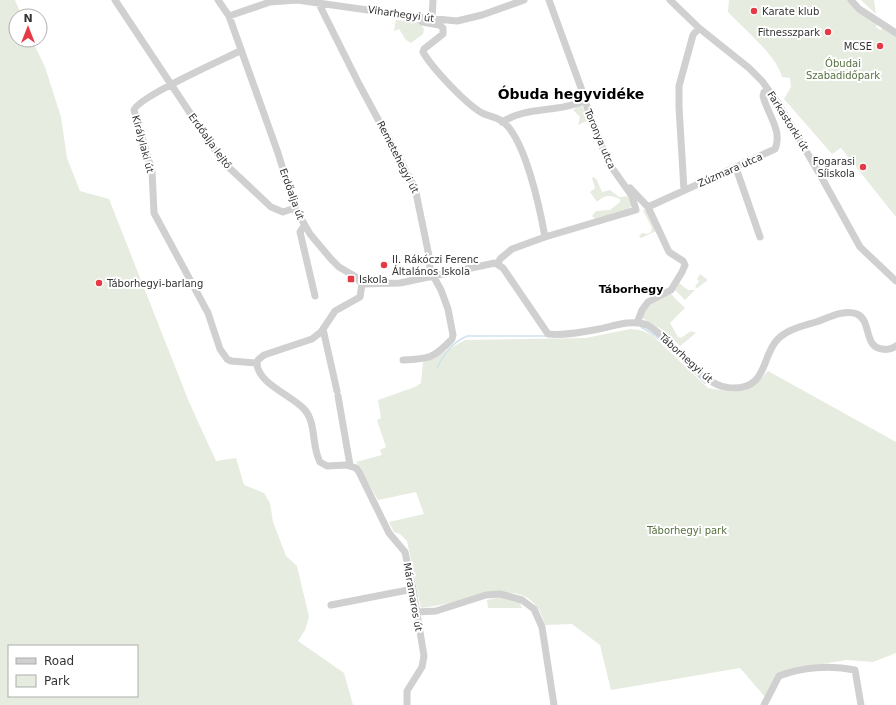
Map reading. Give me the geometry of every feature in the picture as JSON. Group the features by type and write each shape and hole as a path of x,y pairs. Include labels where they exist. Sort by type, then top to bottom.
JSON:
{"street":[{"path":"115,0 171,84"},
{"name":"Erdőalja út","path":"218,0 229,16 240,51 276,146 295,208 304,226 331,259 339,267 356,277 362,284"},
{"name":"Viharhegyi út","path":"229,16 270,2 297,0 432,19 464,20 524,0"},
{"path":"432,19 433,0"},
{"name":"Toronya utca","path":"549,0 591,121 610,165 625,184 648,207 669,252 685,265 670,290 648,302 642,310 637,323"},
{"name":"Farkastorki út","path":"670,0 699,28 749,68 768,89 824,180 860,247 896,281"},
{"path":"851,0 859,9 896,33"},
{"name":"Remetehegyi út","path":"318,2 359,84 418,194 421,222 429,256 430,270 441,290 448,309 453,335 452,339 432,357 426,359 403,360"},
{"path":"323,329 337,393 350,465 327,466 320,462 308,413 299,404 263,378 257,369 257,363 260,357 306,342 317,336 335,311 360,297 363,288 362,284 389,284 433,276 487,263 498,264 500,259 512,249 545,236 527,164 513,136 502,122 477,110 435,70 423,52 424,49 443,34 444,28 439,25 422,22 417,17"},
{"path":"684,190 679,107 680,86 693,35 699,28"},
{"name":"Királylaki út","path":"240,51 171,84 136,105 134,110 150,159 154,213 205,308 223,355 236,363 257,363"},
{"path":"162,90 166,82 164,73"},
{"name":"Erdőalja lejtő","path":"171,84 213,150 234,174 277,210 283,212 295,208"},
{"name":"Zúzmara utca","path":"648,207 771,152 776,146 776,130 763,96 764,92 768,89"},
{"path":"502,122 518,114 557,108 585,101"},
{"path":"736,168 760,237"},
{"name":"Toronya utca","path":"545,236 636,210 632,196 625,184"},
{"path":"304,226 300,232 315,296"},
{"name":"Táborhegyi út","path":"498,264 503,268 546,332 551,334 580,332 622,324 637,323 653,328 704,377 714,384 726,388 745,385 758,377 764,369 773,345 784,335 839,314 849,313 859,316 865,324 871,342 876,348 889,349 896,346"},
{"name":"Máramaros út","path":"350,465 359,472 389,533 405,552 411,578 424,656 422,667 407,691 407,705"},
{"path":"330,605 413,589"},
{"path":"417,612 436,611 486,595 500,594 516,597 531,606 539,617 542,627 554,705"},
{"path":"764,705 779,676 796,669 828,668 855,670 861,705"}],"green space":[{"path":"0,0 15,0 18,8 8,8 8,48 36,48 45,67 61,117 67,158 80,191 109,199 189,402 216,461 236,458 244,485 264,493 270,503 273,522 286,556 297,566 309,617 305,630 298,641 344,673 353,705 0,705"},
{"name":"Óbudai Szabadidőpark","path":"729,0 848,0 877,24 876,27 880,30 882,28 896,36 896,217 841,148 832,154 784,99 791,87 790,78 782,77 774,60 767,51 728,12"},
{"path":"861,0 874,0 876,14"},
{"path":"396,20 419,22 424,29 423,34 411,43 406,40 399,29 394,31"},
{"path":"581,104 589,120 578,125 580,117 573,110"},
{"path":"594,177 597,180 602,192 610,190 619,197 630,196 632,205 629,209 595,219 592,216 596,211 610,210 620,202 620,199 605,196 597,202 590,192 595,188 592,178"},
{"path":"647,209 656,231 641,238 639,236 642,233 647,234 651,232 652,228 643,210"},
{"path":"700,274 708,280 697,288 695,287 699,281 697,279"},
{"path":"679,283 688,290 695,290 685,300 674,289"},
{"path":"670,293 685,308 670,323 678,337 681,338 691,331 696,333 680,346 663,330 642,318 646,308 649,305 656,299"},
{"name":"Táborhegyi park","path":"630,329 640,330 652,335 708,388 732,392 741,390 757,383 768,371 896,442 896,653 873,662 847,660 796,668 778,675 766,698 740,668 611,690 600,645 572,624 545,625 540,611 533,602 524,596 514,593 491,594 421,608 407,541 400,534 394,532 389,522 424,514 416,492 378,500 356,462 382,455 380,450 386,447 377,420 381,418 378,400 415,387 421,383 423,362 465,340 586,338"},
{"path":"501,597 520,602 522,608 488,608 487,600"}],"waterway":[{"path":"641,327 654,335 678,357"},
{"path":"437,368 449,349 467,336 546,336"},
{"path":"694,372 705,383"}],"place":[{"name":"Karate klub","path":"754,11"},
{"name":"Fitnesszpark","path":"828,32"},
{"name":"MCSE","path":"880,46"},
{"name":"Fogarasi Síiskola","path":"863,167"},
{"name":"II. Rákóczi Ferenc Általános Iskola","path":"384,265"},
{"name":"Iskola","path":"351,279"},
{"name":"Táborhegyi-barlang","path":"99,283"}],"district":[{"name":"Óbuda hegyvidéke","path":"571,94"},
{"name":"Táborhegy","path":"631,289"}]}
